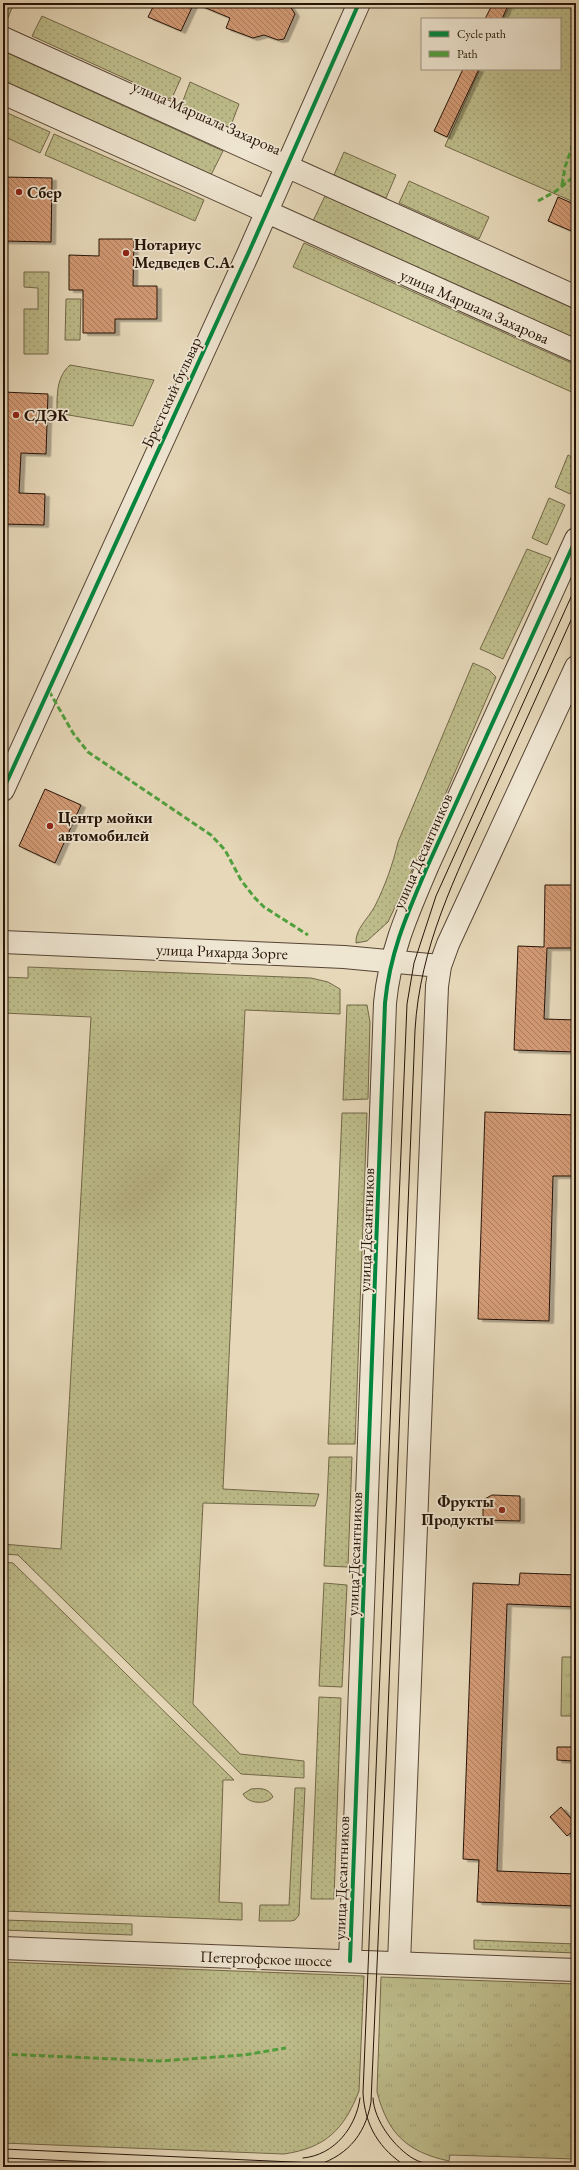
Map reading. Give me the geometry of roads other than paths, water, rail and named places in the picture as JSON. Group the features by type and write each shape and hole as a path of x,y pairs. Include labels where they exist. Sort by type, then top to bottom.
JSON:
{"street":[{"name":"Брестский бульвар","path":"3,790 266,212 285,166 359,3"},
{"name":"улица Маршала Захарова","path":"3,38 576,297"},
{"name":"улица Маршала Захарова","path":"3,93 576,351"},
{"name":"улица Десантников","path":"350,1961 385,1003 390,961 407,914 428,865 576,539"},
{"path":"399,1963 436,1006 440,966 448,944 576,667"},
{"name":"улица Рихарда Зорге","path":"3,942 337,956 440,966"},
{"name":"Петергофское шоссе","path":"3,1948 576,1970"}],"tram line":[{"path":"407,2167 397,2160 375,2136 367,2116 363,2093 407,1004 414,963 436,896 576,586"},
{"path":"311,2167 334,2158 352,2144 364,2126 371,2102 415,1030 418,999 432,941 452,885 576,609"},
{"path":"303,2158 314,2156 325,2151 342,2138 354,2119 360,2098"},
{"path":"373,2098 374,2107 381,2125 400,2148 417,2161 444,2167"},
{"path":"3,2149 404,2167"},
{"path":"3,2158 214,2167"}],"place":[{"name":"Сбер","path":"19,192"},
{"name":"Нотариус Медведев С.А.","path":"126,253"},
{"name":"СДЭК","path":"16,415"},
{"name":"Центр мойки автомобилей","path":"50,826"},
{"name":"Фрукты Продукты","path":"502,1510"}]}
